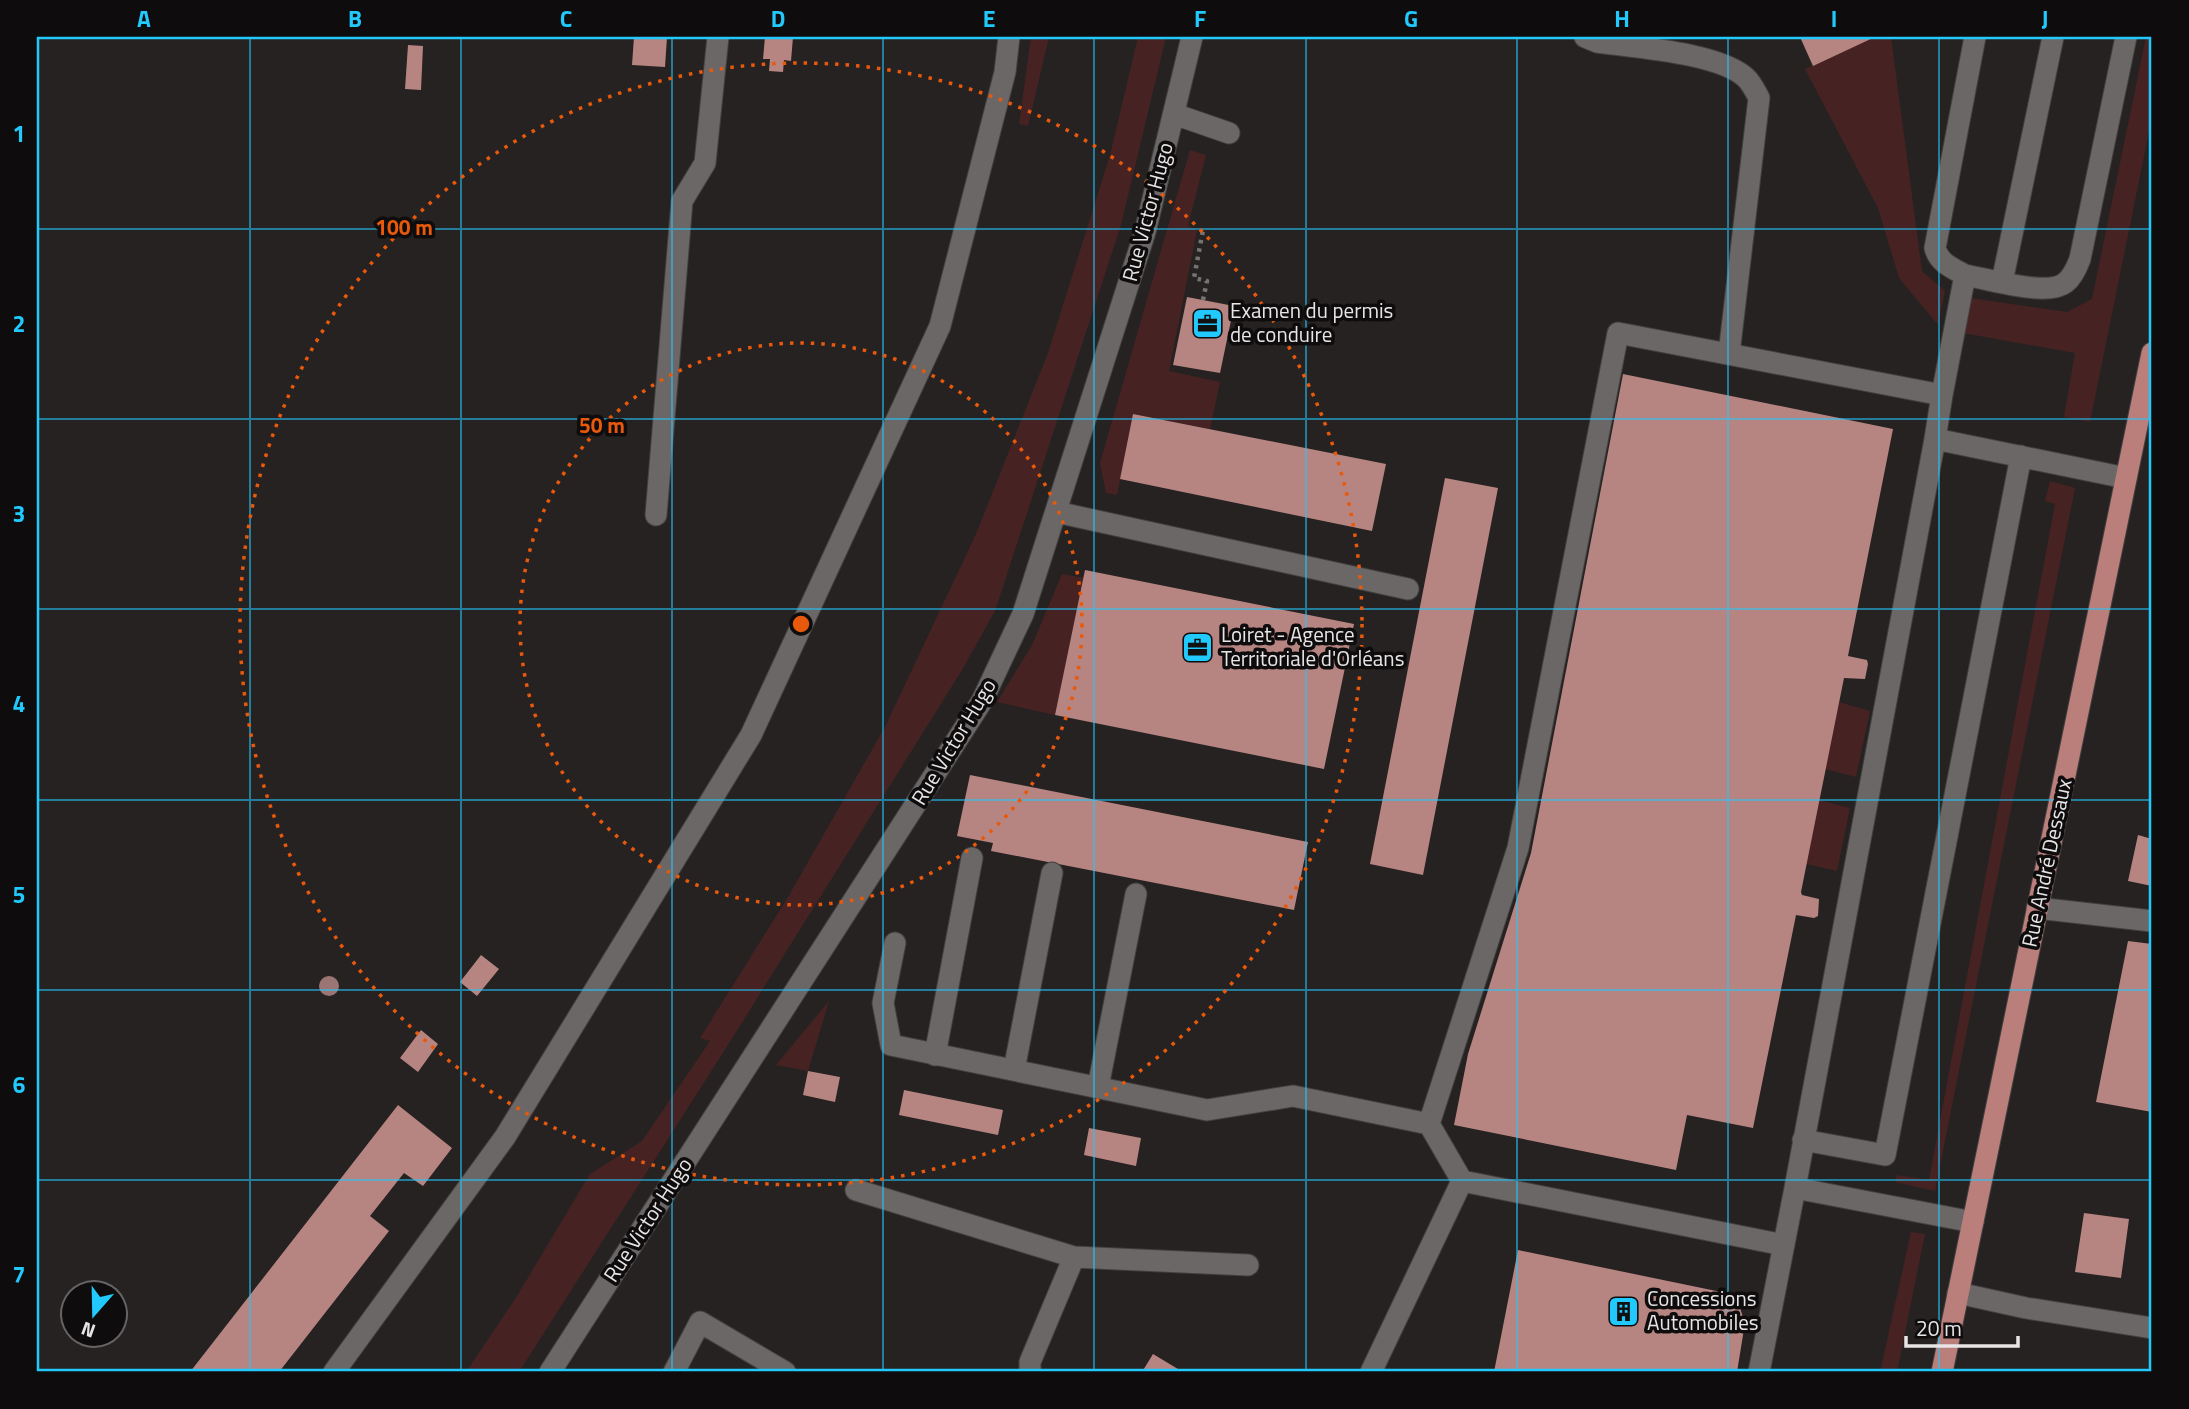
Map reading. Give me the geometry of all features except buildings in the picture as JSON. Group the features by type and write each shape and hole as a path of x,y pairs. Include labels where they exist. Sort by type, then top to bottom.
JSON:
{"main road":[{"name":"Rue André Dessaux","path":"1942,1372 2126,478 2149,390 2152,353"}],"street":[{"path":"656,515 682,201 705,163 718,37"},
{"path":"334,1372 505,1137 751,735 940,326 1005,72 1009,37"},
{"name":"Rue Victor Hugo","path":"550,1372 982,701 1023,614 1145,232 1192,37"},
{"path":"1585,37 1597,42 1692,56 1724,65 1747,78 1759,98 1729,354"},
{"path":"1975,37 1935,248 1937,256 1944,264 1965,275 2051,288 2064,284 2073,274 2080,259 2126,37"},
{"path":"2001,282 2053,37"},
{"path":"1174,114 1229,133"},
{"path":"1759,1372 1965,275"},
{"path":"1429,1125 1518,848 1618,333 1942,395"},
{"path":"1935,439 2126,478"},
{"path":"1803,1140 1885,1155 2021,456"},
{"path":"1056,512 1408,589"},
{"path":"934,1055 972,858"},
{"path":"1014,1070 1052,873"},
{"path":"1098,1087 1136,894"},
{"path":"2037,908 2152,921"},
{"path":"895,943 883,1003 891,1045 1208,1110 1293,1096 1429,1125 1462,1181 1784,1245"},
{"path":"1371,1372 1462,1181"},
{"path":"1794,1188 1973,1222"},
{"path":"856,1190 1074,1257 1248,1265"},
{"path":"1030,1372 1030,1362 1074,1257"},
{"path":"1958,1293 2026,1308 2152,1328"},
{"path":"674,1372 700,1322 785,1372"}],"path":[{"path":"1203,230 1194,278 1207,281 1203,300"}],"shaded area":[{"path":"1031,37 1049,37 1028,126 1019,124"},
{"path":"1138,37 1166,37 1121,225 995,611 962,670 726,1048 519,1372 466,1372 517,1296 590,1174 642,1141 710,1041 700,1038 788,897 885,727 976,534 1048,353 1110,155"},
{"path":"1875,37 1891,37 1922,271 1945,291 1938,325 1899,278 1878,208 1805,69"},
{"path":"2146,37 2152,37 2152,117 2090,422 2064,417 2075,353 1963,333 1970,298 2067,312 2092,299"},
{"path":"1190,150 1206,155 1188,226 1197,230 1169,371 1220,382 1210,429 1133,414 1117,495 1106,493 1100,463"},
{"path":"2050,481 2075,488 1935,1191 1895,1182 1897,1175 1929,1180 2055,504 2045,501"},
{"path":"1062,574 1084,578 1055,715 997,702 1032,645"},
{"path":"1839,702 1870,711 1856,777 1825,769"},
{"path":"1819,800 1850,808 1837,871 1806,864"},
{"path":"829,1001 808,1071 776,1065"},
{"path":"1911,1232 1925,1234 1897,1372 1880,1372"}],"place":[{"name":"Examen du permis de conduire","path":"1207,323"},
{"name":"Loiret - Agence Territoriale d'Orléans","path":"1198,647"},
{"name":"Concessions Automobiles","path":"1624,1311"}]}
